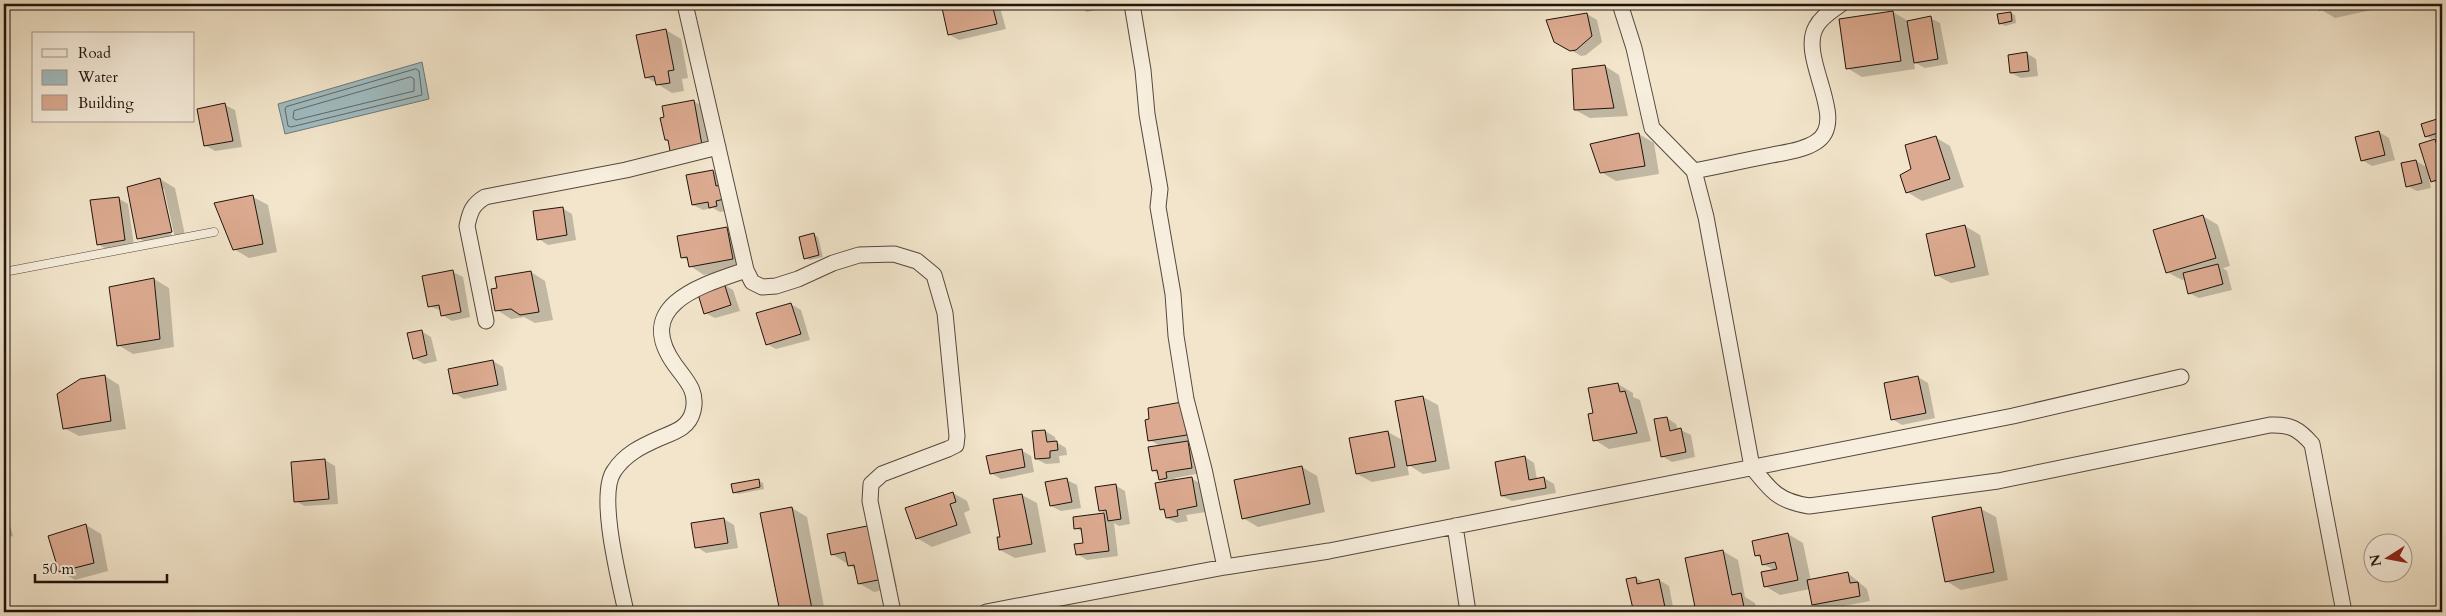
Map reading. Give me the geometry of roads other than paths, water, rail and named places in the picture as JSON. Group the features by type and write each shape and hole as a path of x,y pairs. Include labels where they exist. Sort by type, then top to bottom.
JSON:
{"street":[{"path":"686,4 746,270 752,282 762,287 776,286 798,279 833,263 859,255 894,254 917,260 934,275 946,313 958,436 956,445 882,474 871,484 870,501 893,612"},
{"path":"1132,4 1143,70 1146,114 1160,189 1158,207 1173,294 1176,336 1186,399 1204,469 1225,567"},
{"path":"1620,4 1634,48 1652,128 1694,171 1706,217 1752,467 1773,492 1790,503 1809,506 1998,481 2270,425 2284,424 2300,430 2312,444 2344,612"},
{"path":"1694,171 1803,148 1821,139 1826,129 1828,113 1812,53 1813,38 1815,28 1821,20 1841,4"},
{"path":"486,321 467,226 470,212 475,203 485,196 626,170 718,147"},
{"path":"626,612 610,519 608,496 613,472 637,448 682,429 690,421 695,396 690,385 666,353 662,335 665,314 677,299 746,270"},
{"path":"986,612 1225,567 1329,552 2013,416 2182,377"},
{"path":"1455,526 1468,612"}],"lane":[{"path":"4,272 214,232"}],"water":[{"path":"422,62 429,99 285,134 278,104"}]}
